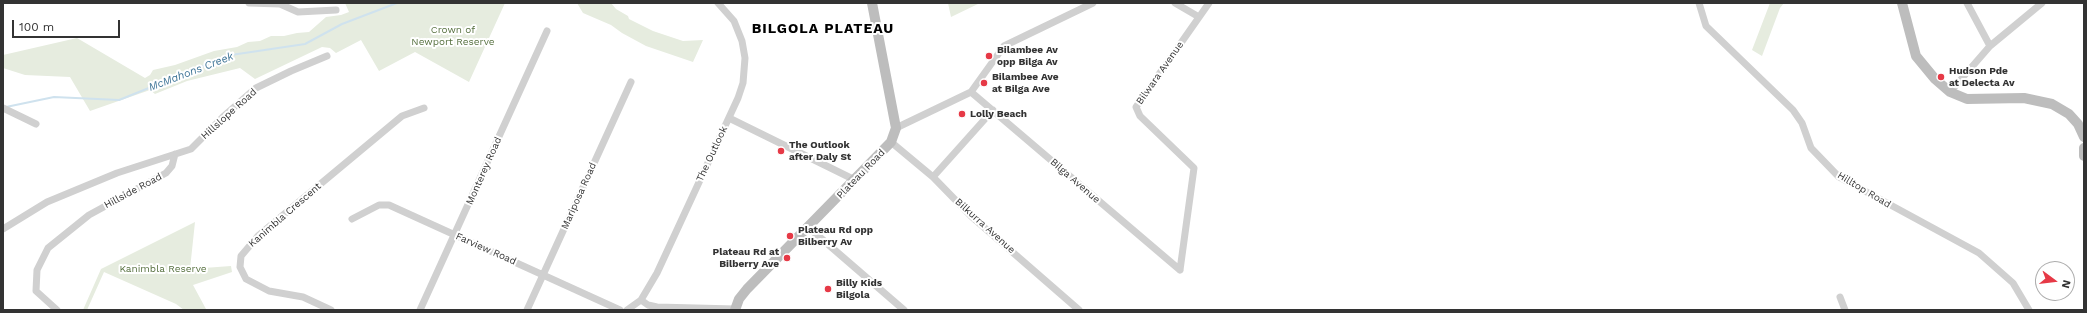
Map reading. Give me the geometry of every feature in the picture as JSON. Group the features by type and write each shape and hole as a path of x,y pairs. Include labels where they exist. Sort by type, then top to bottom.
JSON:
{"street":[{"path":"249,3 280,4 298,12 336,10"},
{"path":"718,3 734,21 742,41 745,58 743,83 729,118"},
{"path":"872,3 896,128 971,92 1004,46 1093,3"},
{"path":"1175,3 1199,17"},
{"name":"Bilwara Avenue","path":"1180,270 1194,168 1140,116 1136,106 1209,3"},
{"name":"Hilltop Road","path":"1699,3 1706,26 1793,110 1802,123 1811,148 1839,177 1979,253 2013,283 2029,310"},
{"path":"1902,3 1916,56 1935,79 1950,92 1967,99 2024,98 2052,104 2069,114 2078,124 2084,137"},
{"path":"1967,3 1990,46"},
{"path":"1950,92 1990,46 2042,3"},
{"name":"Monterey Road","path":"420,310 546,31"},
{"name":"Hillslope Road","path":"175,154 191,150 223,117 256,88 327,56"},
{"name":"Mariposa Road","path":"528,310 631,82"},
{"name":"Bilga Avenue","path":"971,92 1180,270"},
{"path":"3,108 36,124"},
{"name":"Kanimbla Crescent","path":"331,310 303,297 269,291 246,279 240,267 241,256 258,236 402,116 424,108"},
{"path":"933,177 993,110"},
{"name":"The Outlook","path":"627,310 640,300 657,273 729,118 855,180"},
{"name":"Plateau Road","path":"735,310 747,289 891,142 896,128"},
{"name":"Bilkurra Avenue","path":"891,142 933,177 971,216 1080,310"},
{"path":"2084,148 2084,156"},
{"name":"Hillside Road","path":"3,229 47,202 117,174 175,154"},
{"name":"Hillside Road","path":"57,310 36,291 37,270 48,248 89,215 166,173 172,166 175,154"},
{"name":"Farview Road","path":"352,220 379,206 389,205 620,310"},
{"path":"808,227 904,310"},
{"path":"1840,297 1844,310"},
{"path":"640,300 648,305 657,307 735,310"}],"green space":[{"name":"Crown of Newport Reserve","path":"345,3 505,3 469,82 415,52 379,71 361,40 336,53 330,48 322,47 255,79 240,68 187,81 155,94 150,90 90,111 70,77 25,75 3,68 3,55 77,38 145,78 150,75 153,70 175,65 214,51 237,47 248,42 260,41 271,36 284,36 309,32 326,17 341,15 349,12"},
{"path":"577,3 611,3 616,9 628,16 629,19 653,31 683,41 703,40 693,62 646,46 622,33 611,25 583,13"},
{"path":"948,3 980,3 951,17"},
{"path":"1770,3 1784,3 1780,8 1762,56 1752,50"},
{"name":"Kanimbla Reserve","path":"195,222 190,269 231,266 232,272 193,285 206,309 184,310 176,304 104,272 87,310 83,310 101,269"}],"waterway":[{"name":"McMahons Creek","path":"6,107 54,97 119,100 231,55 305,44 342,24 397,3"}],"place":[{"name":"Bilambee Av opp Bilga Av","path":"989,56"},
{"name":"Hudson Pde at Delecta Av","path":"1941,77"},
{"name":"Bilambee Ave at Bilga Ave","path":"984,83"},
{"name":"Lolly Beach","path":"962,114"},
{"name":"The Outlook after Daly St","path":"781,151"},
{"name":"Plateau Rd opp Bilberry Av","path":"790,236"},
{"name":"Plateau Rd at Bilberry Ave","path":"787,258"},
{"name":"Billy Kids Bilgola","path":"828,289"}],"district":[{"name":"BILGOLA PLATEAU","path":"823,29"}]}
